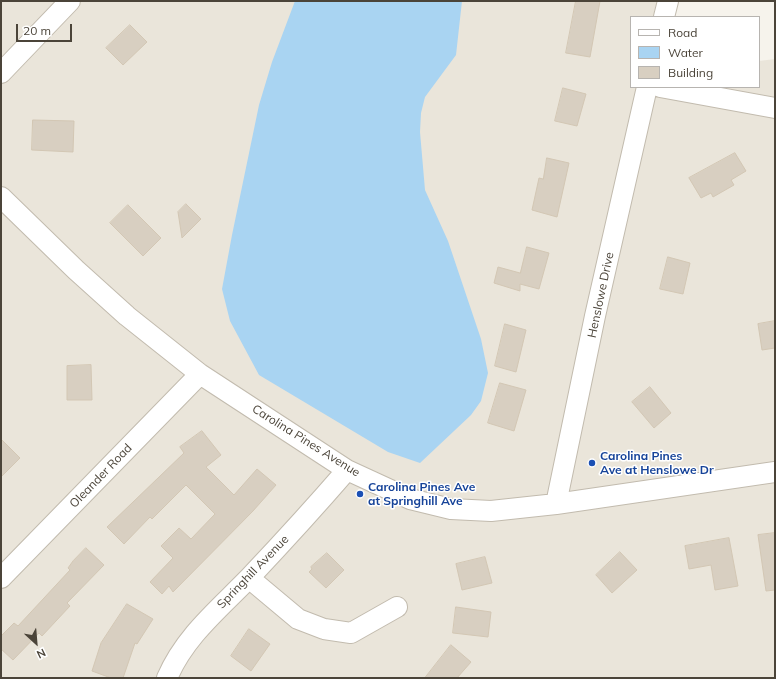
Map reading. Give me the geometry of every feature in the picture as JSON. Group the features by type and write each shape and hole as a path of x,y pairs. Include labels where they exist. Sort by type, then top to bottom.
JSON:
{"street":[{"path":"1,73 70,1"},
{"path":"664,16 668,1"},
{"name":"Henslowe Drive","path":"556,504 595,316 647,88"},
{"path":"665,88 775,108"},
{"name":"Carolina Pines Avenue","path":"1,197 76,270 127,316 200,374 347,470 410,499 451,509 491,511 556,504 775,472"},
{"name":"Oleander Road","path":"1,578 200,374"},
{"name":"Springhill Avenue","path":"167,678 186,644 205,620 249,578 307,516 347,470"},
{"path":"249,578 298,619 324,629 352,633 397,607"}],"shaded area":[{"path":"1,1 657,1 653,16 630,16 630,88 760,88 760,61 775,59 775,678 1,678"}],"water":[{"path":"295,1 462,1 456,55 425,97 421,113 420,132 425,190 448,241 481,339 488,373 481,401 471,415 420,463 388,452 259,375 230,321 222,289 232,235 259,105 272,62"}],"building":[{"path":"576,1 600,1 590,57 566,53"},
{"path":"130,25 147,42 123,65 106,48"},
{"path":"563,88 586,94 577,126 555,121"},
{"path":"33,120 74,121 73,152 32,150"},
{"path":"735,153 746,171 731,180 734,185 713,197 711,193 701,198 689,178"},
{"path":"547,158 569,163 557,217 532,210 539,178 543,179"},
{"path":"186,204 201,219 182,238 178,212"},
{"path":"128,205 161,238 143,256 110,223"},
{"path":"527,247 549,253 539,289 520,284 520,291 494,283 498,267 520,273"},
{"path":"668,257 690,263 683,294 660,289"},
{"path":"775,321 775,348 762,350 758,324"},
{"path":"505,324 526,330 516,372 495,366"},
{"path":"91,365 92,400 67,400 67,366"},
{"path":"500,383 526,390 514,431 488,423"},
{"path":"650,387 671,413 654,428 632,402"},
{"path":"202,431 221,455 206,467 234,495 257,469 276,485 253,511 173,592 169,586 162,594 150,582 173,558 161,546 179,528 191,539 215,514 186,485 152,519 150,517 124,544 107,527 184,453 180,447"},
{"path":"1,439 20,458 1,477"},
{"path":"775,533 775,590 766,591 758,535"},
{"path":"729,538 738,586 715,590 711,565 689,569 685,546"},
{"path":"86,548 104,565 67,603 70,606 42,636 39,633 13,660 1,649 1,636 14,623 18,626 70,570 68,568 73,561"},
{"path":"620,552 637,570 612,593 596,575"},
{"path":"327,553 344,570 326,588 309,572 312,569 311,567"},
{"path":"485,557 492,583 462,590 456,564"},
{"path":"127,604 153,619 137,644 135,643 123,678 111,678 92,671 101,643"},
{"path":"456,607 491,612 488,637 453,633"},
{"path":"249,629 270,644 251,671 231,656"},
{"path":"451,645 471,662 457,678 425,678"}],"place":[{"name":"Carolina Pines Ave at Henslowe Dr","path":"592,463"},
{"name":"Carolina Pines Ave at Springhill Ave","path":"360,494"}]}
